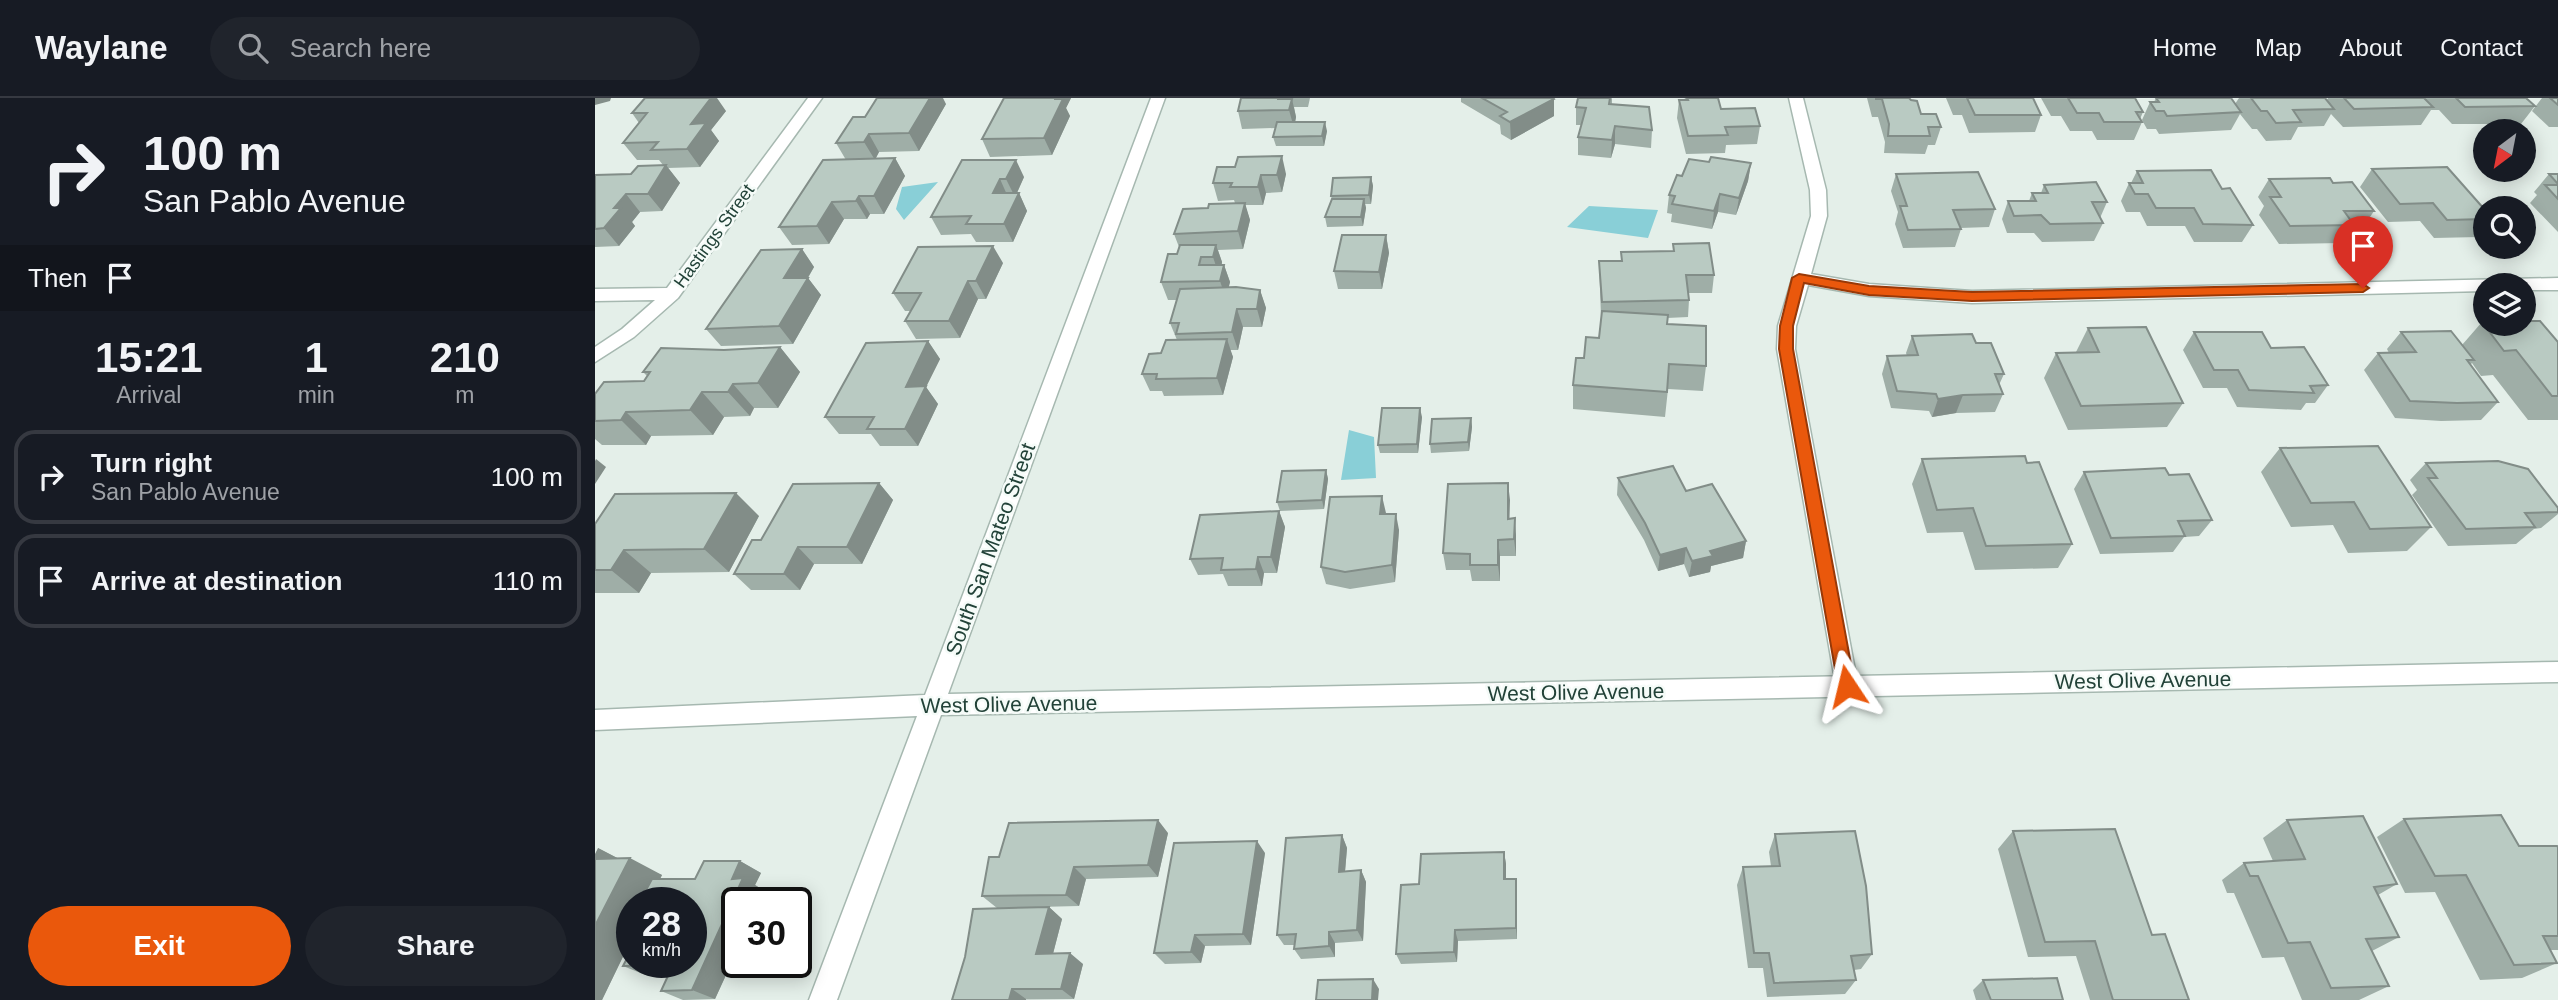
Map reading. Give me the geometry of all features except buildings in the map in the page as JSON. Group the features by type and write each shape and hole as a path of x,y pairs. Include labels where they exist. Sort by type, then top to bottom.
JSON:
{"street":[{"name":"Hastings Street","path":"595,356 672,294 815,98"},
{"name":"South San Mateo Street","path":"823,1000 1158,98"},
{"path":"1796,98 1818,190 1819,216 1787,326 1786,349 1847,686"},
{"path":"1799,278 1869,290 1972,297 2558,284"},
{"path":"595,295 672,294"},
{"name":"West Olive Avenue","path":"595,720 932,705 2558,672"}],"water":[{"path":"938,182 904,220 896,209 902,187"},
{"path":"1589,206 1658,210 1648,238 1567,227"},
{"path":"1349,430 1374,437 1376,478 1341,480"}],"route":[{"path":"1847,686 1786,349 1787,326 1799,278 1869,290 1972,297 2363,288"}]}
